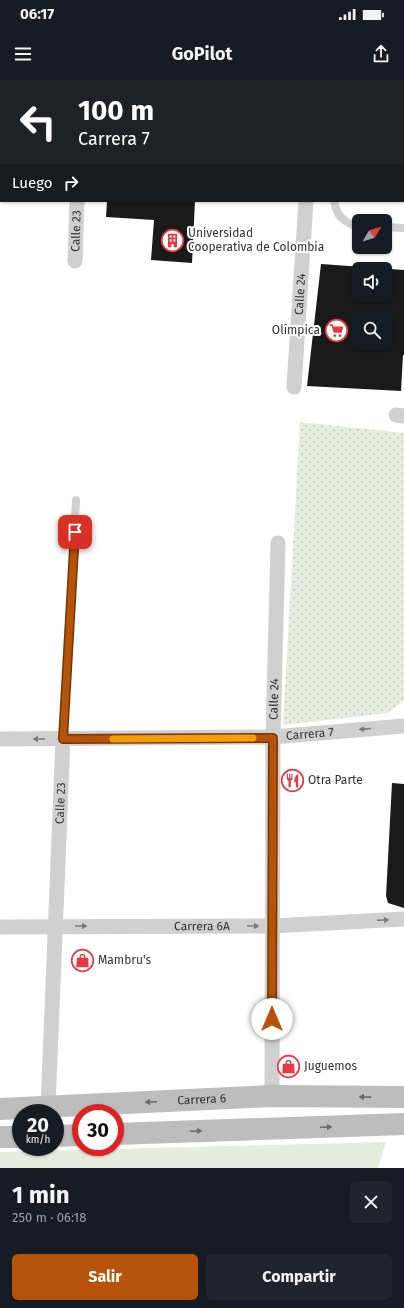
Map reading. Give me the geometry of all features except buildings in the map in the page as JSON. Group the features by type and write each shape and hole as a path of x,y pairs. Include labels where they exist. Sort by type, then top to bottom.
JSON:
{"main road":[{"name":"Carrera 6","path":"64,1106 272,1096 404,1097"},
{"name":"Carrera 6","path":"0,1109 12,1108"},
{"path":"124,1134 404,1124"},
{"path":"0,1137 12,1137"}],"street":[{"name":"Calle 23","path":"75,261 77,202"},
{"name":"Calle 24","path":"294,387 306,202"},
{"name":"Calle 24","path":"272,1096 273,738 278,543"},
{"name":"Carrera 7","path":"0,740 273,738 404,726"},
{"name":"Calle 23","path":"48,1104 63,739"},
{"name":"Carrera 6A","path":"0,927 272,926 404,919"}],"lane":[{"path":"334,202 337,212 344,220 352,224"},
{"path":"392,227 404,228"},
{"name":"Calle 23","path":"63,739 76,500"}],"shaded area":[{"path":"300,422 404,433 404,700 388,713 283,725"},
{"path":"386,1142 378,1168 0,1168 0,1152 12,1152 12,1156 64,1156 64,1150 72,1150 72,1156 124,1156 124,1149"}],"slow traffic":[{"path":"113,739 253,738"}],"place":[{"name":"Universidad Cooperativa de Colombia","path":"173,240"},
{"name":"Olímpica","path":"336,330"},
{"name":"Otra Parte","path":"292,780"},
{"name":"Mambru's","path":"82,960"},
{"name":"Juguemos","path":"289,1066"}],"route":[{"path":"75,532 63,739 273,738 272,1019"}]}
